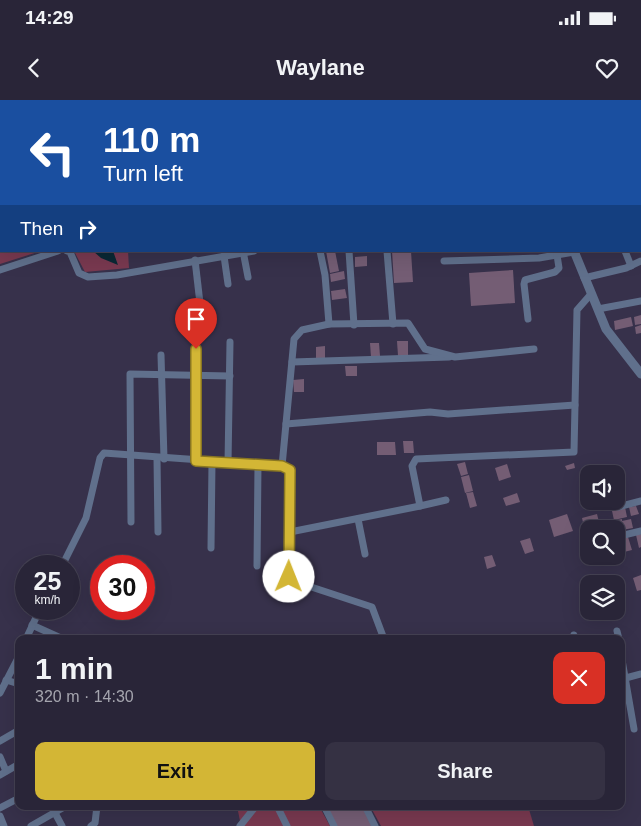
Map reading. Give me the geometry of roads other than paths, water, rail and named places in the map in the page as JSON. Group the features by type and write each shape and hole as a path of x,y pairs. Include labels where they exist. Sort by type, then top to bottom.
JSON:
{"street":[{"path":"0,270 55,252"},
{"path":"70,252 79,272 88,277 118,275 243,252 248,277"},
{"path":"320,252 329,324"},
{"path":"349,252 354,325"},
{"path":"386,252 394,324"},
{"path":"444,261 539,258 574,252 606,329 641,374"},
{"path":"624,252 631,266"},
{"path":"528,319 525,280 555,272 560,268 557,255"},
{"path":"224,256 228,284"},
{"path":"195,260 201,312"},
{"path":"584,278 631,266 641,261"},
{"path":"420,506 412,466 416,459 574,452 577,310 591,294"},
{"path":"598,309 641,302"},
{"path":"282,466 294,338 302,330 329,324 408,324 425,348 455,357"},
{"path":"228,463 230,342"},
{"path":"196,349 196,461"},
{"path":"292,362 455,357 534,349"},
{"path":"158,532 163,375 161,355"},
{"path":"131,522 130,374 230,376"},
{"path":"286,424 430,412 448,414 575,405"},
{"path":"68,555 85,523 104,453 282,466 290,470 290,580 372,607 382,635"},
{"path":"211,548 212,462"},
{"path":"257,566 258,464"},
{"path":"290,532 446,500"},
{"path":"625,505 641,501"},
{"path":"358,519 365,554"},
{"path":"625,535 641,532"},
{"path":"28,635 34,620"},
{"path":"32,624 55,635"},
{"path":"617,631 618,635"},
{"path":"0,693 15,663"},
{"path":"625,678 641,674"},
{"path":"6,680 15,683"},
{"path":"625,688 634,729"},
{"path":"0,741 15,732"},
{"path":"0,756 3,773 15,766"},
{"path":"0,808 15,800"},
{"path":"31,826 60,810"},
{"path":"91,826 95,823 97,810"},
{"path":"240,826 253,810"},
{"path":"279,810 287,826"},
{"path":"326,810 334,826"},
{"path":"367,810 375,826"},
{"path":"55,813 62,826"}],"water":[{"path":"94,252 113,252 118,265 101,258"}]}
